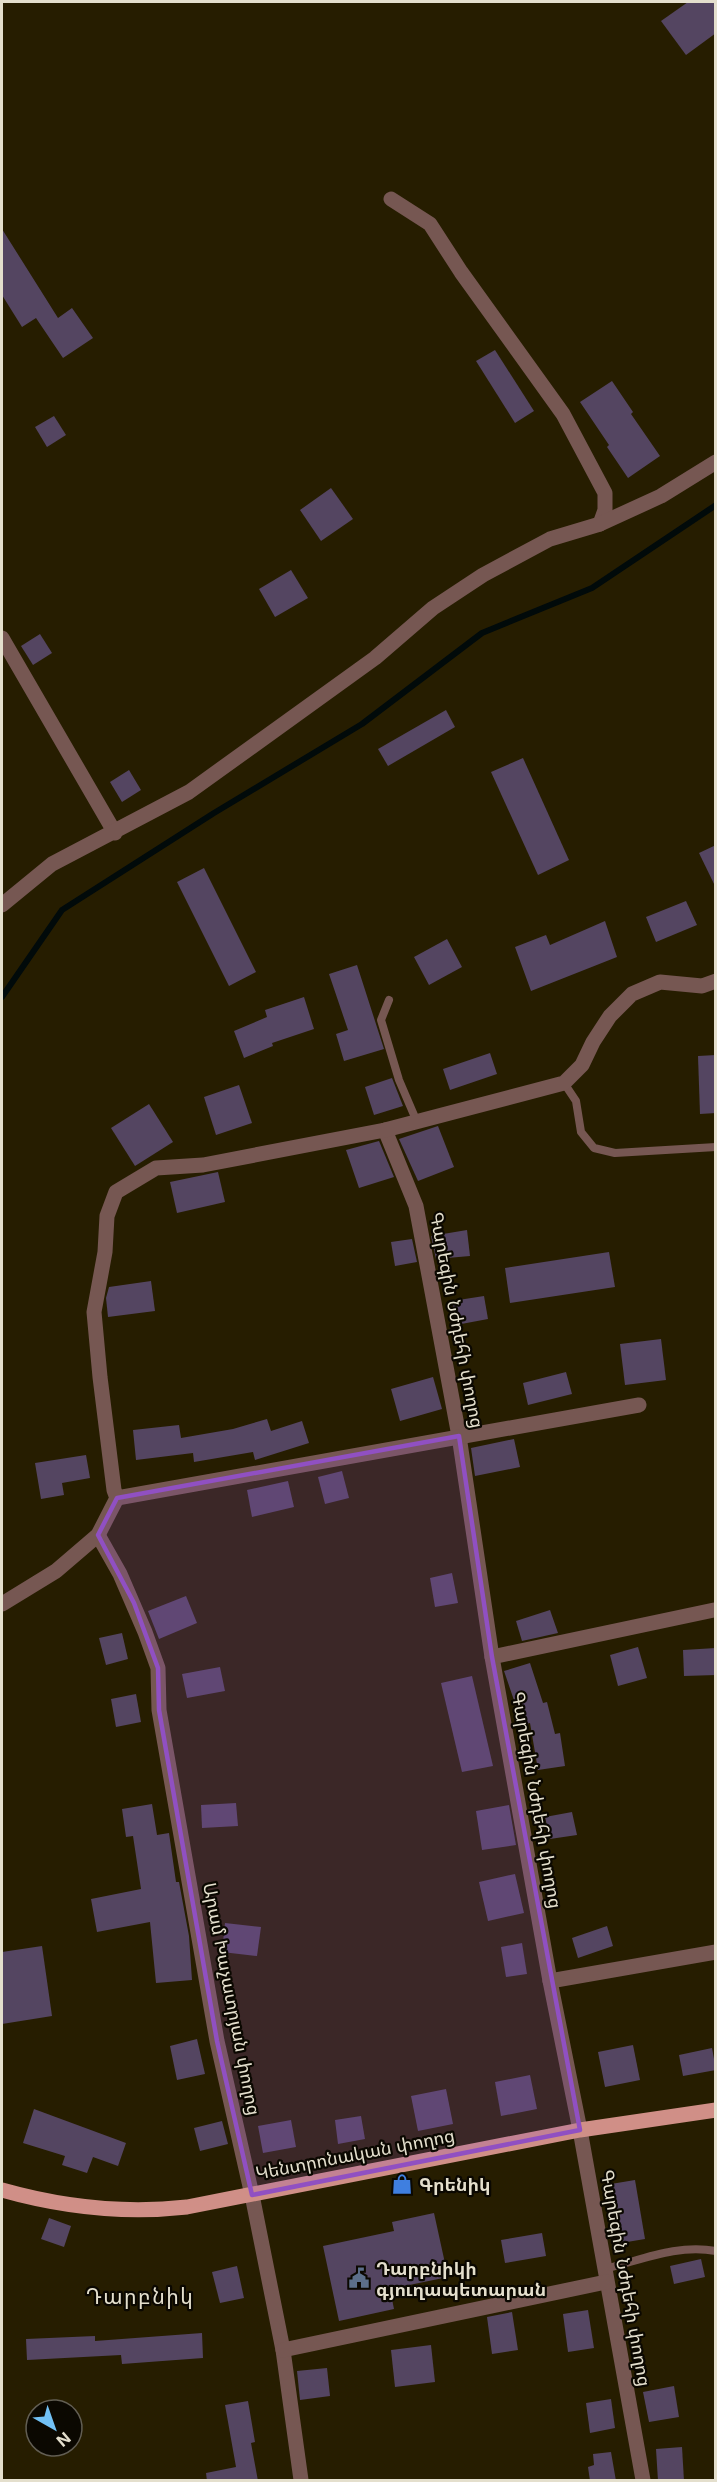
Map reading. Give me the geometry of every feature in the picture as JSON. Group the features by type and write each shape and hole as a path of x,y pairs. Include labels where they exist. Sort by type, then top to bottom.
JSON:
{"main road":[{"name":"Կենտրոնական փողոց","path":"2,2190 42,2202 119,2210 169,2209 252,2195 300,2183 580,2130 716,2110"}],"street":[{"path":"391,199 429,224 563,414 605,493 605,510 600,524"},
{"path":"2,905 52,864 115,833 189,792 375,658 433,608 483,575 550,539 600,524 661,496 716,462"},
{"path":"2,638 115,833"},
{"path":"2,1604 56,1571 98,1534 117,1498 99,1377 94,1312 105,1252 107,1216 116,1192 156,1168 203,1166 385,1130 564,1083 582,1065 593,1041 610,1016 632,994 660,982 702,986 716,981"},
{"name":"Գարեգին Նժդեհի փողոց","path":"385,1130 416,1206 459,1436 492,1657 643,2481"},
{"path":"117,1498 639,1406"},
{"name":"Արամ Խաչատրյան փողոց","path":"98,1534 134,1603 158,1668 159,1710 217,2041 252,2195 283,2350 301,2481"},
{"path":"492,1657 714,1610"},
{"path":"550,1981 716,1952"},
{"path":"283,2350 605,2275"}],"lane":[{"path":"390,1000 381,1020 399,1080 417,1122"},
{"path":"564,1083 576,1101 581,1132 594,1148 615,1153 716,1147"},
{"path":"605,2275 678,2249 716,2252"}],"highlighted area":[{"path":"459,1436 492,1657 580,2130 252,2195 217,2041 159,1710 158,1668 134,1603 98,1535 117,1498"}],"building":[{"path":"688,2 716,2 716,33 686,55 661,21"},
{"path":"2,229 58,318 72,308 93,338 63,358 36,318 22,327 2,295"},
{"path":"495,350 534,411 515,423 476,361"},
{"path":"612,381 660,456 628,478 580,402"},
{"path":"54,416 66,435 47,447 35,427"},
{"path":"331,488 353,519 321,541 300,510"},
{"path":"291,570 308,598 275,617 259,589"},
{"path":"40,634 52,653 33,665 21,646"},
{"path":"446,710 455,727 388,766 378,749"},
{"path":"523,758 569,860 538,875 491,772"},
{"path":"129,770 141,790 122,802 110,782"},
{"path":"716,845 716,888 699,853"},
{"path":"204,868 256,972 229,986 177,882"},
{"path":"686,901 697,925 656,942 646,917"},
{"path":"605,921 617,957 531,991 515,947 546,935 550,945"},
{"path":"447,939 462,967 429,985 414,957"},
{"path":"357,965 384,1049 344,1061 336,1034 348,1030 329,974"},
{"path":"304,997 314,1029 272,1043 273,1046 244,1058 234,1031 267,1017 265,1010"},
{"path":"490,1053 497,1074 450,1090 443,1069"},
{"path":"716,1055 716,1113 700,1114 698,1056"},
{"path":"392,1078 403,1106 374,1115 365,1087"},
{"path":"239,1085 252,1123 216,1135 204,1097"},
{"path":"149,1104 173,1142 135,1166 111,1128"},
{"path":"438,1126 454,1167 418,1181 399,1139"},
{"path":"379,1141 394,1177 359,1188 346,1150"},
{"path":"218,1172 225,1202 177,1213 170,1182"},
{"path":"467,1230 470,1256 436,1259 431,1236"},
{"path":"412,1239 417,1262 395,1266 391,1242"},
{"path":"609,1252 615,1287 510,1303 505,1268"},
{"path":"151,1281 155,1311 108,1317 106,1298 109,1287"},
{"path":"484,1296 488,1319 456,1325 452,1301"},
{"path":"661,1339 666,1380 625,1385 620,1344"},
{"path":"566,1372 572,1394 528,1405 523,1383"},
{"path":"433,1377 442,1409 400,1421 391,1389"},
{"path":"267,1419 271,1431 302,1421 309,1443 255,1460 253,1452 194,1462 193,1453 136,1460 133,1430 179,1425 181,1438 233,1429"},
{"path":"514,1439 520,1467 475,1476 471,1448"},
{"path":"86,1455 90,1478 62,1483 64,1495 41,1499 35,1463"},
{"path":"342,1471 349,1498 325,1504 318,1477"},
{"path":"288,1481 294,1507 252,1517 247,1490"},
{"path":"452,1573 458,1603 435,1607 430,1578"},
{"path":"186,1596 197,1623 159,1639 148,1611"},
{"path":"550,1610 558,1633 522,1641 516,1621"},
{"path":"122,1633 128,1659 106,1665 99,1638"},
{"path":"638,1647 647,1678 618,1686 610,1655"},
{"path":"716,1648 716,1675 684,1676 683,1650"},
{"path":"530,1663 543,1703 547,1702 555,1734 560,1733 565,1766 538,1770 530,1723 518,1726 514,1710 517,1709 504,1671"},
{"path":"220,1667 225,1691 187,1698 182,1674"},
{"path":"472,1676 493,1766 462,1772 441,1683"},
{"path":"136,1694 141,1722 116,1727 111,1699"},
{"path":"236,1803 238,1826 202,1828 201,1805"},
{"path":"152,1804 157,1835 169,1833 176,1882 179,1882 189,1936 192,1980 156,1983 150,1922 97,1932 91,1899 141,1889 133,1836 126,1837 122,1809"},
{"path":"509,1805 516,1845 482,1850 476,1811"},
{"path":"572,1812 577,1835 550,1839 545,1817"},
{"path":"515,1874 524,1913 488,1921 479,1882"},
{"path":"225,1923 261,1927 257,1956 222,1952"},
{"path":"607,1926 613,1946 578,1958 572,1938"},
{"path":"522,1943 527,1974 506,1977 501,1947"},
{"path":"42,1946 52,2016 2,2024 2,1952"},
{"path":"197,2039 205,2074 177,2080 170,2046"},
{"path":"633,2045 640,2080 605,2087 598,2052"},
{"path":"712,2048 716,2070 683,2076 679,2055"},
{"path":"530,2075 537,2109 501,2116 495,2082"},
{"path":"446,2089 453,2124 418,2131 411,2096"},
{"path":"34,2109 126,2143 118,2166 93,2157 87,2173 62,2165 65,2156 23,2143"},
{"path":"361,2116 365,2139 338,2144 335,2120"},
{"path":"291,2120 296,2147 263,2153 258,2126"},
{"path":"222,2121 228,2144 200,2151 194,2128"},
{"path":"635,2180 645,2239 621,2243 611,2184"},
{"path":"434,2213 448,2277 390,2289 394,2309 339,2321 323,2246 394,2231 392,2222"},
{"path":"49,2218 71,2226 64,2247 41,2239"},
{"path":"542,2233 546,2256 505,2263 501,2240"},
{"path":"701,2259 705,2277 674,2284 670,2266"},
{"path":"237,2266 244,2298 220,2303 212,2272"},
{"path":"588,2310 594,2348 568,2352 563,2314"},
{"path":"512,2312 518,2350 492,2354 487,2317"},
{"path":"202,2333 203,2358 122,2364 121,2355 27,2360 26,2339 95,2336 95,2341"},
{"path":"431,2345 435,2382 395,2387 391,2350"},
{"path":"327,2368 330,2396 300,2400 297,2371"},
{"path":"674,2386 679,2417 649,2422 643,2392"},
{"path":"611,2399 615,2428 590,2433 586,2403"},
{"path":"248,2401 255,2442 251,2443 258,2481 207,2481 206,2473 236,2467 225,2405"},
{"path":"682,2447 684,2481 658,2481 656,2449"},
{"path":"611,2452 616,2481 590,2481 588,2467 594,2465 593,2454"}],"waterway":[{"path":"2,997 62,910 214,813 362,724 482,633 592,588 716,505"}],"place":[{"name":"Գրենիկ","path":"402,2184"},
{"name":"Դարբնիկի գյուղապետարան","path":"359,2278"}],"district":[{"name":"Դարբնիկ","path":"140,2296"}]}
